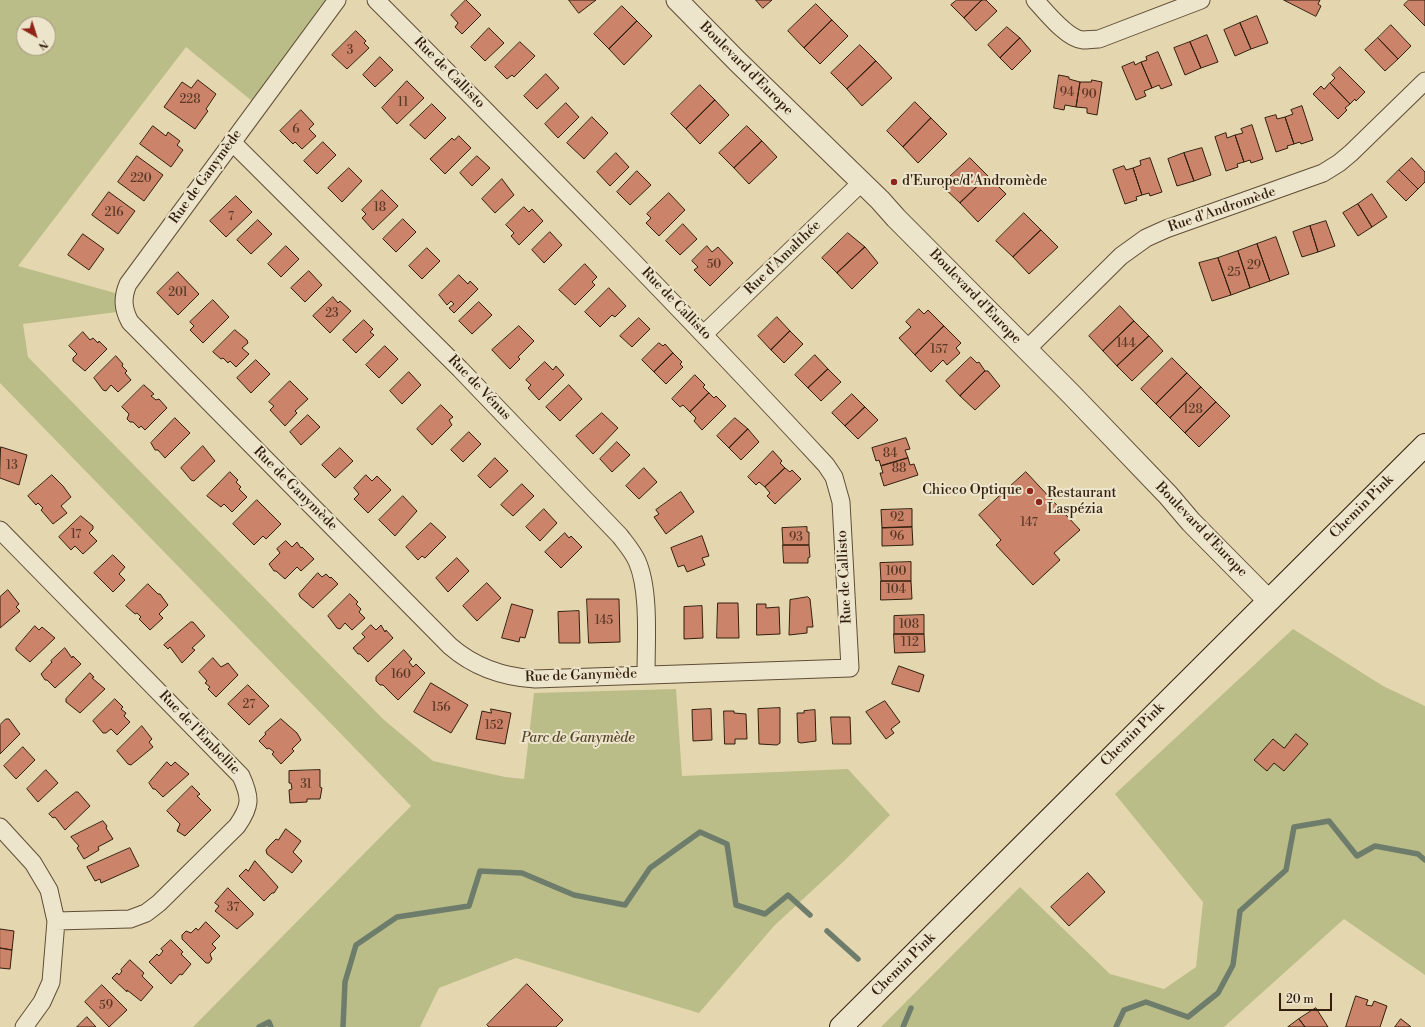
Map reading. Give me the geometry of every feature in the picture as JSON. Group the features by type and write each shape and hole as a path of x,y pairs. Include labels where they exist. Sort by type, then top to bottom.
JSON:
{"main road":[{"name":"Chemin Pink","path":"841,1027 1425,445"}],"street":[{"name":"Rue de Ganymède","path":"337,0 128,284 124,293 123,303 130,322 461,656 494,672 519,678 535,679 850,668"},
{"name":"Rue de Callisto","path":"376,0 597,222 826,465 834,477 841,502 850,668"},
{"name":"Boulevard d'Europe","path":"677,0 862,182 1268,600"},
{"path":"1035,0 1059,25 1081,40 1099,38 1201,0"},
{"name":"Rue d'Andromède","path":"1026,350 1132,247 1166,229 1323,173 1351,153 1425,81"},
{"name":"Rue de Vénus","path":"232,142 460,369 620,536 637,562 641,575 645,604 646,674"},
{"name":"Rue d'Amalthée","path":"704,334 862,182"},
{"name":"Rue de l'Embellie","path":"0,530 241,776 248,796 249,803 237,826 159,903 146,913 130,919 56,922"},
{"path":"0,827 33,863 49,890 56,922 51,982 42,1002 24,1027"}],"green space":[{"name":"Parc de Ganymède","path":"0,0 327,0 252,101 186,47 18,266 115,293 117,312 23,324 28,357 383,719 433,761 505,777 524,779 534,693 676,689 682,776 848,769 890,815 843,862 774,926 699,1013 516,958 439,988 420,1027 193,1027 411,806 0,383"},
{"path":"1293,629 1383,686 1425,706 1425,975 1344,919 1224,1027 881,1027 1020,887 1110,974 1164,989 1196,967 1203,902 1115,794"}],"building":[{"path":"466,0 481,15 462,34 455,27 458,23 451,15"},
{"path":"569,0 596,0 579,13"},
{"path":"756,0 772,0 763,8"},
{"path":"957,0 982,0 964,18 951,5"},
{"path":"982,0 986,0 997,11 976,31 964,18"},
{"path":"1284,0 1320,0 1318,4 1321,6 1316,16"},
{"path":"1409,0 1425,0 1425,26 1404,5"},
{"path":"816,4 832,20 804,48 788,31"},
{"path":"622,6 637,21 609,49 594,34"},
{"path":"1257,16 1268,43 1251,49 1240,23"},
{"path":"832,20 848,36 820,64 804,48"},
{"path":"637,21 652,36 624,65 609,49"},
{"path":"1240,23 1251,49 1235,56 1224,30"},
{"path":"1391,25 1411,46 1398,59 1378,38"},
{"path":"1007,27 1020,38 1000,58 988,45"},
{"path":"489,28 504,43 485,61 471,47"},
{"path":"356,31 366,41 364,43 369,48 347,69 332,55"},
{"path":"1207,35 1218,62 1201,68 1190,42"},
{"path":"1020,38 1031,51 1012,70 1000,58"},
{"path":"1378,38 1398,59 1385,71 1365,50"},
{"path":"520,42 535,56 514,77 512,75 507,79 495,67"},
{"path":"1190,42 1201,68 1185,75 1174,48"},
{"path":"860,45 876,61 847,89 831,73"},
{"path":"1158,52 1172,85 1161,89 1159,85 1152,88 1141,62 1147,60 1146,57"},
{"path":"380,57 393,70 375,87 363,75"},
{"path":"876,61 892,78 862,106 847,89"},
{"path":"1134,62 1135,65 1141,62 1152,88 1144,91 1146,96 1136,100 1122,67"},
{"path":"1340,67 1365,92 1356,101 1355,99 1350,104 1330,83 1335,78 1332,75"},
{"path":"546,74 559,88 537,109 524,96"},
{"path":"1059,75 1069,77 1069,79 1080,82 1076,107 1065,105 1064,110 1054,108"},
{"path":"198,80 216,94 206,109 208,111 195,129 164,107 182,82 191,88"},
{"path":"1092,80 1102,82 1097,115 1087,113 1087,108 1076,107 1080,82 1091,82"},
{"path":"407,81 424,98 397,124 382,108"},
{"path":"1330,83 1350,104 1345,108 1347,110 1338,119 1313,94 1321,86 1324,89"},
{"path":"700,85 715,100 686,129 671,114"},
{"path":"715,100 729,115 700,144 686,129"},
{"path":"915,102 931,118 903,147 887,131"},
{"path":"566,103 579,117 558,138 545,124"},
{"path":"432,104 446,118 425,139 410,125"},
{"path":"1302,106 1313,140 1301,144 1300,142 1294,144 1285,117 1293,114 1291,110"},
{"path":"301,110 314,124 309,129 316,136 302,149 295,142 293,144 280,131"},
{"path":"1276,115 1277,119 1285,117 1294,144 1287,146 1288,148 1276,152 1265,118"},
{"path":"592,117 608,133 584,159 567,143"},
{"path":"931,118 947,134 918,163 903,147"},
{"path":"1252,125 1263,159 1251,163 1250,160 1244,162 1235,135 1243,133 1241,129"},
{"path":"153,126 166,136 168,132 180,141 177,145 183,150 171,167 140,144"},
{"path":"747,126 762,141 734,168 719,153"},
{"path":"1226,133 1227,138 1235,135 1244,162 1237,164 1238,167 1226,171 1215,137"},
{"path":"459,136 471,148 445,174 430,159 452,138 454,140"},
{"path":"762,141 777,157 749,184 734,168"},
{"path":"323,142 336,155 317,174 304,161"},
{"path":"1202,148 1211,175 1194,181 1184,153"},
{"path":"616,153 629,167 610,186 597,172"},
{"path":"1184,153 1194,181 1177,186 1168,159"},
{"path":"137,156 163,175 144,201 118,182"},
{"path":"477,156 490,168 472,186 460,173"},
{"path":"970,158 988,176 960,203 941,185"},
{"path":"1150,158 1162,192 1150,196 1149,193 1142,195 1133,168 1141,165 1140,161"},
{"path":"1412,158 1425,172 1425,182 1418,189 1399,170"},
{"path":"1124,166 1126,170 1133,168 1142,195 1136,197 1137,200 1125,204 1113,170"},
{"path":"349,168 362,181 342,202 328,188"},
{"path":"1399,170 1418,189 1406,201 1387,182"},
{"path":"637,171 651,185 630,205 617,192"},
{"path":"988,176 1006,194 978,222 960,203"},
{"path":"502,179 514,195 495,213 482,199"},
{"path":"382,190 398,206 373,230 362,218 366,214 362,210"},
{"path":"109,192 135,211 118,234 92,215"},
{"path":"669,193 685,210 659,236 646,223 651,218 647,214"},
{"path":"1372,194 1387,217 1372,227 1358,204"},
{"path":"236,196 252,212 226,237 210,221"},
{"path":"1358,204 1372,227 1358,236 1343,213"},
{"path":"524,207 529,212 532,209 543,221 519,245 511,236 514,233 506,225"},
{"path":"1024,213 1041,230 1013,257 996,241"},
{"path":"403,219 416,232 396,252 383,239"},
{"path":"258,220 272,234 251,254 237,240"},
{"path":"1326,221 1335,246 1318,252 1310,226"},
{"path":"683,224 697,239 680,255 666,241"},
{"path":"1310,226 1318,252 1302,257 1293,232"},
{"path":"1041,230 1058,247 1029,274 1013,257"},
{"path":"550,232 562,245 544,263 532,250"},
{"path":"848,233 865,247 837,273 822,258"},
{"path":"83,234 104,249 89,270 68,255"},
{"path":"1276,237 1289,274 1270,281 1257,244"},
{"path":"1257,244 1270,281 1250,288 1238,251"},
{"path":"286,246 299,259 281,277 268,264"},
{"path":"707,246 712,252 718,247 733,263 710,286 694,270 698,267 692,261"},
{"path":"865,247 878,263 852,289 837,273"},
{"path":"427,248 440,261 422,279 409,266"},
{"path":"1238,251 1250,288 1231,295 1218,258"},
{"path":"1218,258 1231,295 1212,301 1199,263"},
{"path":"585,264 597,277 592,282 595,285 575,305 559,290"},
{"path":"309,271 322,285 305,302 291,288"},
{"path":"178,272 199,294 178,315 157,293"},
{"path":"459,275 468,284 470,281 478,289 454,313 449,308 454,304 451,301 447,305 439,295"},
{"path":"609,288 626,306 615,317 612,315 600,327 585,312"},
{"path":"333,297 338,303 340,301 351,311 330,333 313,316"},
{"path":"213,300 229,317 203,343 190,330 194,326 190,322"},
{"path":"479,302 492,315 472,334 459,321"},
{"path":"1120,306 1134,321 1103,351 1089,336"},
{"path":"919,309 924,314 928,310 944,326 915,355 899,338 911,327 906,322"},
{"path":"777,317 790,331 771,350 758,336"},
{"path":"639,318 650,329 632,347 620,336"},
{"path":"364,320 373,329 370,332 374,335 356,353 343,340"},
{"path":"1134,321 1149,336 1117,366 1103,351"},
{"path":"519,326 534,341 518,357 520,359 510,369 492,350"},
{"path":"944,326 961,343 956,348 960,353 947,365 943,360 931,372 915,355"},
{"path":"235,330 247,340 248,343 242,348 249,354 236,367 230,361 228,363 213,352"},
{"path":"790,331 803,344 784,363 771,350"},
{"path":"83,332 90,340 93,338 98,343 99,341 107,349 85,371 73,361 73,358 77,354 69,346"},
{"path":"1149,336 1163,351 1132,381 1117,366"},
{"path":"659,343 663,346 665,344 673,353 654,372 642,360"},
{"path":"385,346 398,359 379,378 366,365"},
{"path":"673,353 682,362 680,364 683,367 666,384 654,372"},
{"path":"815,355 828,369 808,388 795,375"},
{"path":"116,356 123,364 122,366 127,371 125,373 131,380 118,392 111,385 106,391 103,390 94,378"},
{"path":"971,357 977,363 979,362 985,371 960,396 946,381"},
{"path":"1172,358 1187,373 1156,404 1141,389"},
{"path":"256,360 270,374 251,393 237,378"},
{"path":"545,362 553,370 556,366 564,375 539,400 528,388 531,385 526,380"},
{"path":"828,369 841,382 821,401 808,388"},
{"path":"985,371 988,371 1000,386 975,410 960,396"},
{"path":"409,372 421,385 402,404 390,391"},
{"path":"1187,373 1201,387 1170,418 1156,404"},
{"path":"695,375 705,385 703,387 709,393 690,412 683,405 680,407 672,399"},
{"path":"290,381 308,399 295,411 297,413 285,426 270,410 274,406 269,402"},
{"path":"144,385 154,394 151,396 156,400 159,399 167,408 145,430 141,426 139,428 127,419 129,414 122,407"},
{"path":"569,385 582,399 560,421 546,407"},
{"path":"1201,387 1216,402 1185,433 1170,418"},
{"path":"709,393 714,398 716,396 726,406 702,430 694,421 696,418 690,412"},
{"path":"852,394 865,407 845,426 832,413"},
{"path":"1216,402 1230,416 1199,447 1185,433"},
{"path":"441,405 453,417 449,420 452,425 432,445 417,429"},
{"path":"865,407 878,420 858,439 845,426"},
{"path":"602,413 618,428 593,454 576,436"},
{"path":"308,415 320,427 301,445 290,432"},
{"path":"175,418 190,433 165,458 158,450 155,450 151,443"},
{"path":"735,418 748,429 729,448 717,436"},
{"path":"748,429 759,442 741,460 729,448"},
{"path":"469,432 481,444 463,462 451,450"},
{"path":"906,438 910,449 905,450 908,458 881,466 879,460 876,461 872,448"},
{"path":"617,442 630,455 612,472 600,459"},
{"path":"203,446 215,461 194,481 191,480 181,468"},
{"path":"1,447 27,455 19,485 0,478"},
{"path":"340,448 353,461 335,478 322,465"},
{"path":"773,451 782,461 780,463 785,468 765,487 759,482 756,485 748,477"},
{"path":"495,458 508,471 490,488 478,476"},
{"path":"908,458 910,465 914,464 918,475 884,486 880,473 883,473 881,466"},
{"path":"644,468 657,482 639,499 626,486"},
{"path":"785,468 790,472 792,470 801,479 775,504 767,496 770,493 765,487"},
{"path":"230,472 238,480 236,482 241,487 239,489 247,497 232,512 224,504 221,507 207,496"},
{"path":"1026,472 1080,530 1054,553 1060,560 1033,585 996,545 1001,540 979,515"},
{"path":"52,475 71,497 61,506 67,513 53,524 41,510 43,508 38,503 36,505 28,496"},
{"path":"366,475 372,481 377,476 391,490 368,513 354,499 359,494 354,488"},
{"path":"522,484 534,496 513,516 501,505"},
{"path":"681,492 694,512 666,534 654,517 659,514 656,510"},
{"path":"403,496 417,511 395,536 379,520"},
{"path":"257,500 281,524 266,539 263,536 254,545 233,524"},
{"path":"544,509 557,523 540,541 526,527"},
{"path":"912,509 912,527 882,528 881,510"},
{"path":"81,516 93,526 93,529 89,533 97,541 83,554 75,546 71,550 59,537"},
{"path":"431,523 446,537 425,558 422,556 418,560 406,547"},
{"path":"807,527 807,532 809,532 809,545 783,545 782,528"},
{"path":"912,527 913,545 882,546 882,528"},
{"path":"565,533 569,538 571,536 582,547 561,568 545,552"},
{"path":"702,536 709,556 702,558 705,565 687,572 684,565 678,567 671,548"},
{"path":"286,541 292,547 297,542 301,548 302,547 314,559 301,571 297,567 285,579 274,571 269,564 280,553 277,549"},
{"path":"783,545 809,545 810,557 808,558 808,563 784,563"},
{"path":"113,555 125,567 119,574 125,580 113,592 94,573"},
{"path":"457,558 469,571 448,592 436,578"},
{"path":"911,562 911,581 881,581 880,563"},
{"path":"318,573 322,577 326,574 338,584 313,608 300,597 299,594"},
{"path":"881,581 911,581 912,599 881,600"},
{"path":"487,583 501,598 477,621 463,606"},
{"path":"148,584 158,594 160,594 168,605 159,614 163,618 150,630 139,619 141,617 137,613 135,614 126,606"},
{"path":"8,590 19,604 16,607 20,611 0,628 0,597"},
{"path":"350,594 358,602 356,604 361,609 359,612 365,618 352,630 345,623 340,629 337,628 328,616"},
{"path":"808,597 810,599 813,627 807,627 807,633 789,635 790,600"},
{"path":"587,599 619,599 620,642 589,643"},
{"path":"718,603 738,603 739,638 717,638"},
{"path":"512,604 533,610 525,638 520,637 519,642 502,638"},
{"path":"757,604 766,604 766,608 779,607 780,634 757,635"},
{"path":"702,606 703,638 684,639 684,607"},
{"path":"579,611 580,643 559,643 558,612"},
{"path":"924,615 924,634 894,634 894,616"},
{"path":"191,622 193,622 205,636 192,648 195,650 182,663 170,647 168,649 164,645"},
{"path":"371,625 376,630 381,625 385,632 386,630 393,638 368,662 353,648 365,637 362,634"},
{"path":"35,626 39,630 42,627 55,638 30,662 16,650 16,648"},
{"path":"894,634 924,634 925,652 895,653"},
{"path":"65,648 72,658 73,656 81,664 55,688 47,680 45,680 41,674 52,662 51,661"},
{"path":"404,650 412,659 409,662 413,667 416,664 425,673 398,700 383,685 380,685 376,681 376,677"},
{"path":"213,658 221,667 228,663 238,675 216,697 208,689 210,687 205,683 207,681 199,672"},
{"path":"899,666 924,675 919,692 892,684"},
{"path":"90,673 94,677 92,678 105,689 80,713 66,702 66,699"},
{"path":"431,683 468,705 451,733 414,712"},
{"path":"248,685 269,706 249,725 228,704"},
{"path":"115,699 123,707 121,709 126,713 124,716 130,722 117,735 111,729 106,733 103,733 93,721"},
{"path":"885,701 900,722 891,729 894,733 886,739 866,712"},
{"path":"780,708 780,743 777,745 759,744 758,709"},
{"path":"491,709 511,713 505,744 476,739 482,711 491,713"},
{"path":"711,709 712,740 693,741 692,710"},
{"path":"815,710 816,741 798,742 797,713"},
{"path":"724,711 734,711 734,713 746,714 747,739 735,739 735,744 725,744"},
{"path":"831,717 850,717 851,744 833,744"},
{"path":"6,719 9,719 20,734 0,754 0,725"},
{"path":"281,719 297,733 301,740 292,749 294,751 281,764 272,754 274,752 269,748 267,749 259,741 266,734 265,733"},
{"path":"142,726 152,739 149,742 153,747 131,765 128,764 117,751"},
{"path":"1296,734 1308,744 1284,771 1274,763 1267,771 1254,760 1273,739 1284,748"},
{"path":"23,747 35,760 16,779 4,766"},
{"path":"167,762 171,766 175,762 189,774 163,797 155,789 153,789 149,783"},
{"path":"46,770 58,783 38,802 27,789"},
{"path":"320,770 320,787 322,788 320,799 307,799 307,802 290,803 289,790 292,789 291,783 289,783 289,771"},
{"path":"192,786 200,794 197,796 211,810 185,836 177,831 180,824 167,811"},
{"path":"76,792 78,792 90,806 65,830 55,817 53,818 49,814"},
{"path":"103,821 113,839 98,847 99,850 84,859 77,848 79,846 71,837"},
{"path":"286,829 301,841 293,852 302,861 292,873 267,854 266,850 276,839 278,840"},
{"path":"130,848 139,866 101,883 100,879 95,881 87,867"},
{"path":"255,861 278,887 274,893 272,893 264,901 239,876 246,869 248,871"},
{"path":"1088,873 1105,892 1069,926 1051,907"},
{"path":"228,888 253,913 253,915 237,929 215,911 219,906 215,903"},
{"path":"206,922 220,936 212,944 216,948 210,954 212,959 209,963 206,963 182,939 182,935 186,931 191,933 196,928 198,930"},
{"path":"0,929 14,931 12,950 0,948"},
{"path":"171,940 183,952 181,954 191,964 182,975 180,974 171,984 149,962 157,954 159,956 163,951 161,949"},
{"path":"0,948 12,950 10,969 0,968"},
{"path":"130,960 144,973 142,976 153,987 141,1001 127,990 127,992 112,978 117,973 119,975 122,971 121,970"},
{"path":"527,984 563,1020 556,1027 489,1027 487,1025"},
{"path":"102,985 127,1010 109,1027 85,1002"},
{"path":"1356,996 1368,1000 1366,1005 1372,1006 1374,1001 1387,1006 1380,1027 1346,1027"},
{"path":"1316,1008 1328,1027 1305,1027 1299,1019"},
{"path":"87,1017 96,1027 77,1027"},
{"path":"1299,1019 1305,1027 1288,1027"},
{"path":"1401,1019 1410,1026 1411,1027 1395,1027"}],"waterway":[{"path":"1116,1027 1124,1010 1146,1002 1188,1017 1218,993 1233,965 1240,911 1286,870 1294,827 1329,821 1357,856 1375,846 1418,854 1425,860"},
{"path":"343,1027 345,982 356,945 397,917 469,906 480,871 522,873 574,895 625,905 650,868 700,832 727,844 736,905 765,914 788,895 810,915"},
{"path":"827,931 858,959"},
{"path":"903,1027 911,1008"},
{"path":"259,1027 269,1022 271,1027"}],"place":[{"name":"d'Europe/d'Andromède","path":"894,182"},
{"name":"Chicco Optique","path":"1030,491"},
{"name":"Restaurant Laspézia","path":"1039,502"}]}
